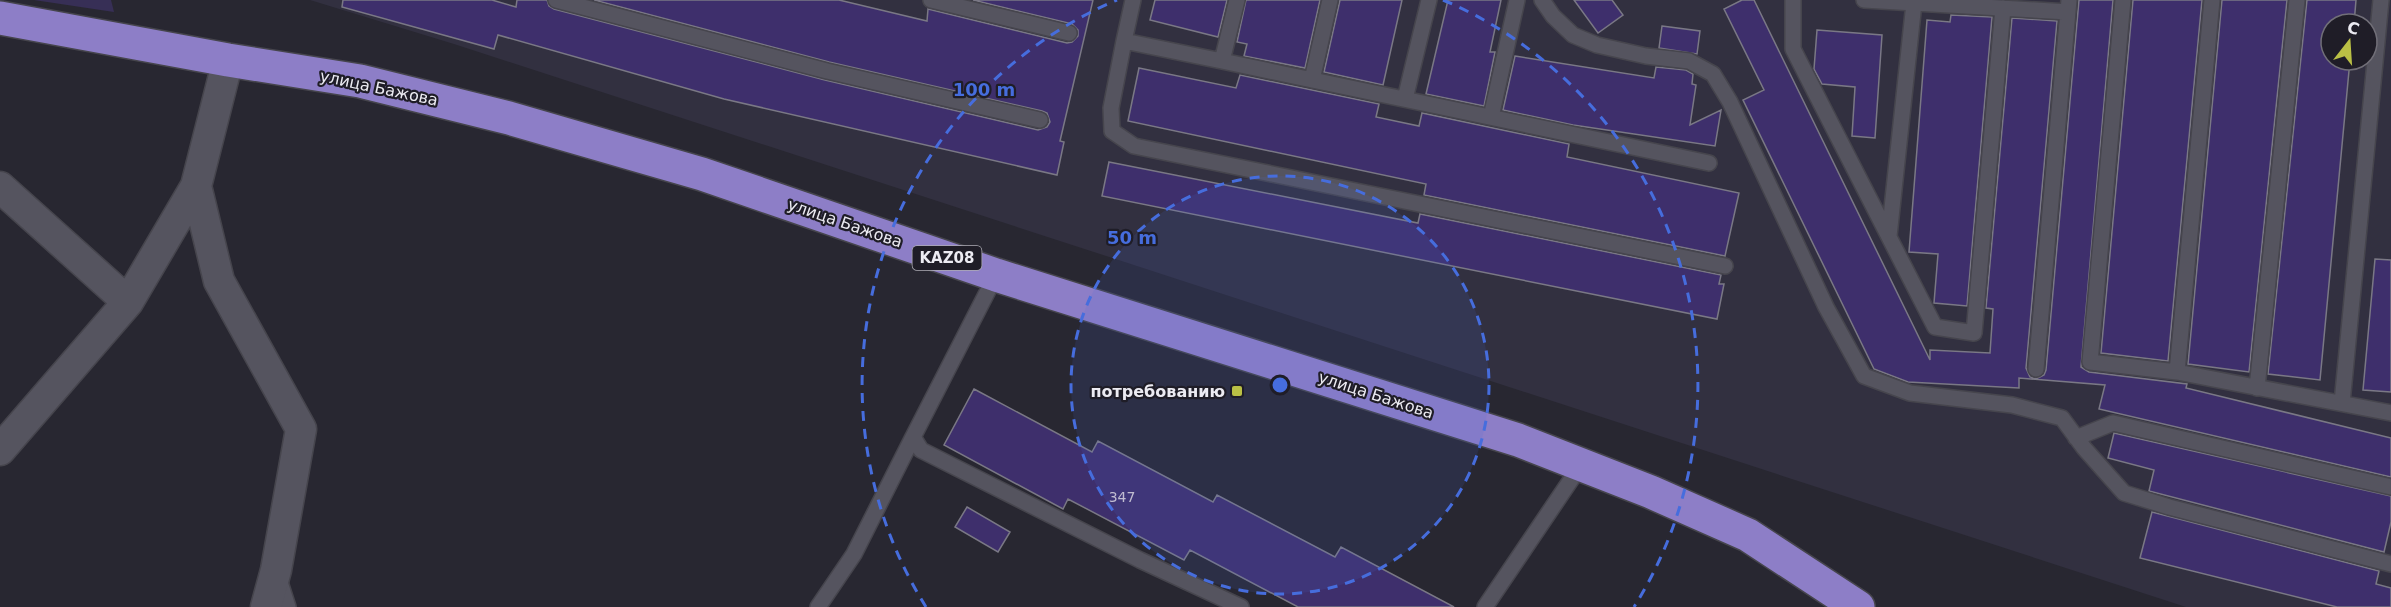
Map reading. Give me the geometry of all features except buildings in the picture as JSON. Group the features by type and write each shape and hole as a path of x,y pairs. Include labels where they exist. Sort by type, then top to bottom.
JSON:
{"highway":[{"name":"улица Бажова","path":"0,18 228,60 360,81 509,118 702,174 996,275 1518,440 1651,492 1748,535 1858,607"}],"street":[{"path":"0,450 128,302 196,186 228,60"},
{"path":"196,186 219,281 301,429 276,570 266,607"},
{"path":"0,187 128,302"}],"lane":[{"path":"556,0 827,71 1040,120"},
{"path":"931,0 1069,33"},
{"path":"1133,0 1111,108 1112,131 1134,146 1725,266"},
{"path":"1222,61 1237,0"},
{"path":"1312,80 1330,0"},
{"path":"1405,99 1429,0"},
{"path":"1491,117 1517,0"},
{"path":"1542,0 1553,16 1573,35 1597,45 1646,56 1689,61 1713,74 1730,102 1826,307 1864,376 1910,393 2012,405 2061,418 2124,493 2169,507 2391,564"},
{"path":"1793,0 1793,49 1935,327 1974,333 2002,8"},
{"path":"1864,0 2002,8 2068,6 2036,369"},
{"path":"2123,0 2090,362 2177,372 2391,413"},
{"path":"2177,372 2212,0"},
{"path":"2257,388 2297,0"},
{"path":"2342,403 2381,0"},
{"path":"1889,236 1914,3"},
{"path":"1124,41 1709,162"},
{"path":"818,607 854,554 996,275"},
{"path":"2076,438 2112,423 2391,487"},
{"path":"913,437 921,450 1140,560 1241,607"},
{"path":"1485,607 1581,465"},
{"path":"276,570 288,607"}],"shaded area":[{"path":"34,0 111,0 114,12"},
{"path":"310,0 2391,0 2391,607 2186,607 454,44"}],"place":[{"name":"потребованию","path":"1237,391"}]}
